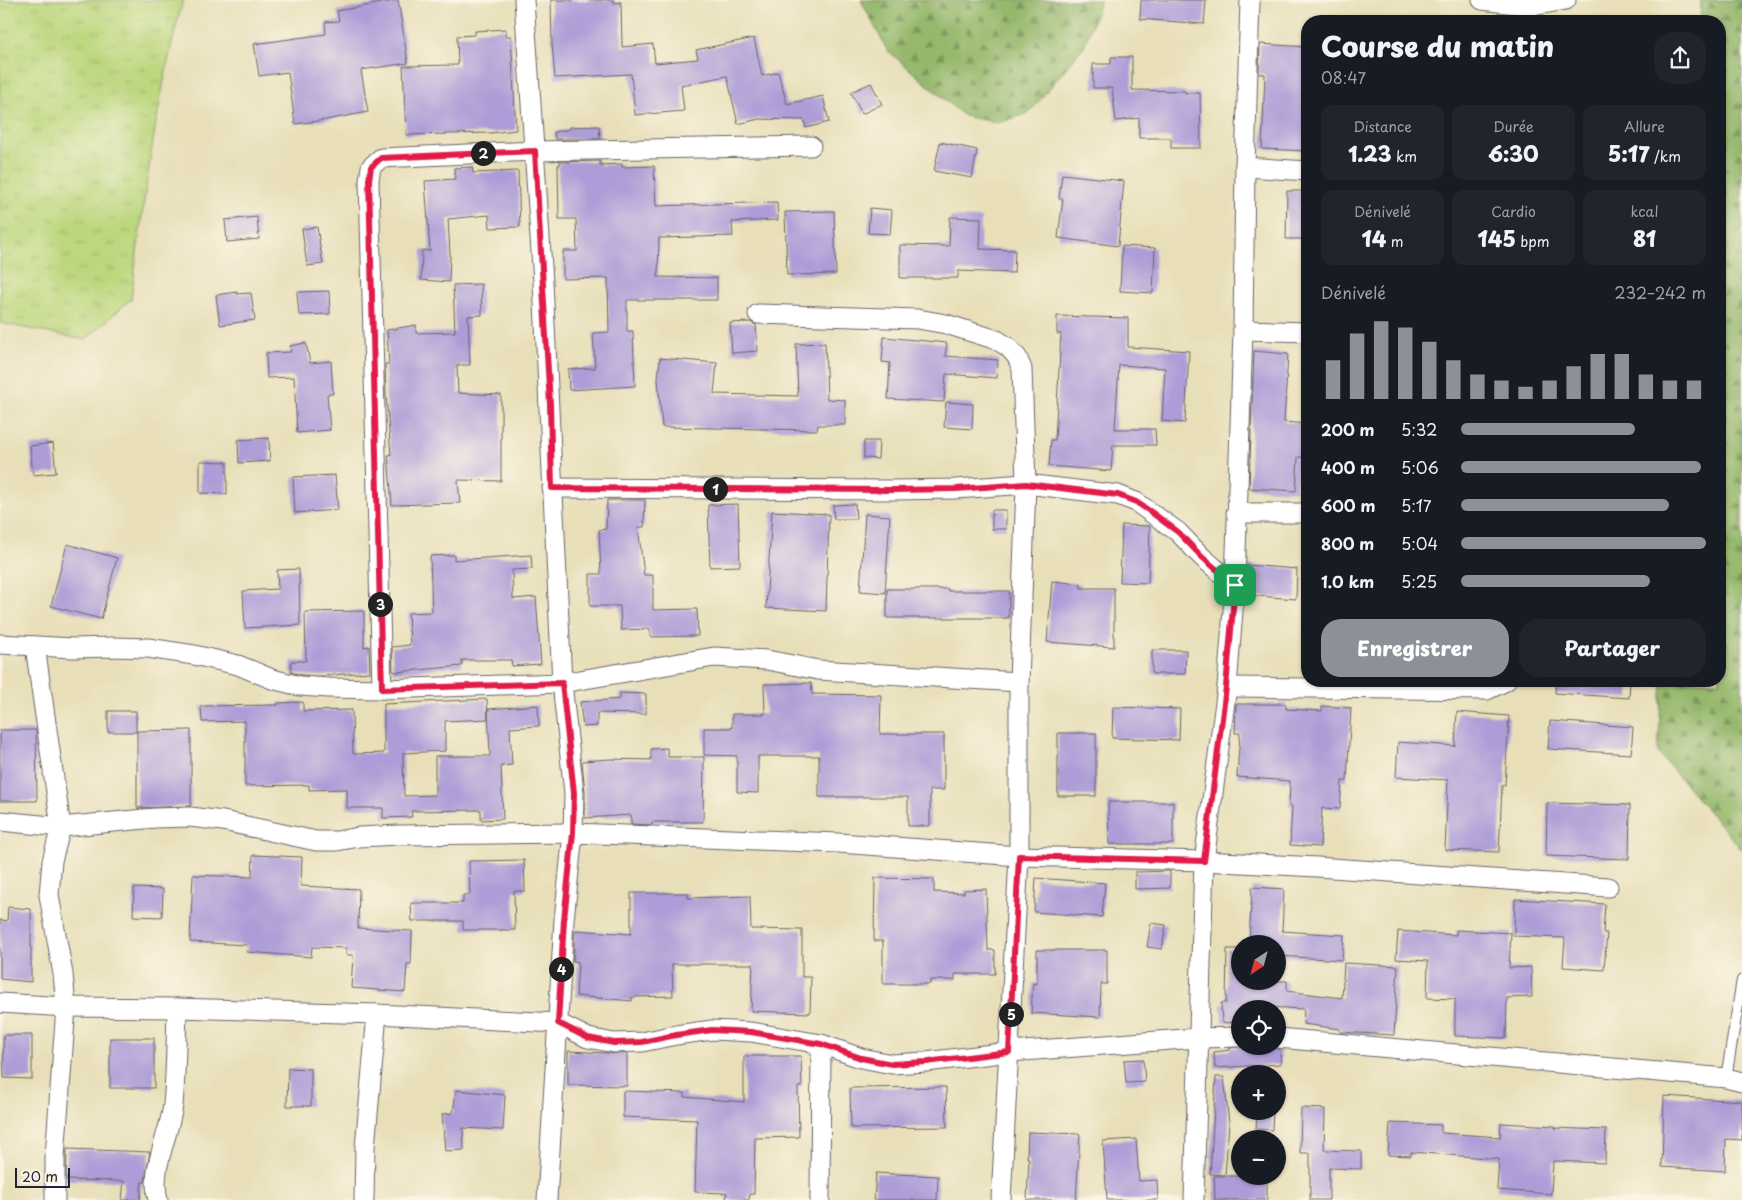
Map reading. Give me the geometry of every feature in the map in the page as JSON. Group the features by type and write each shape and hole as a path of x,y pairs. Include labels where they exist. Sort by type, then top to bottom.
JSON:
{"street":[{"path":"524,0 550,404 552,488 562,683 574,793 573,833 564,920 547,1200"},
{"path":"1194,1200 1204,861 1226,687 1235,585 1250,0"},
{"path":"1482,0 1519,9 1566,0"},
{"path":"382,689 369,180 371,167 381,158 535,151 811,146"},
{"path":"1245,167 1301,171"},
{"path":"758,314 918,319 946,324 997,340 1008,347 1017,357 1022,369 1026,484 1020,682 1019,856 1001,1200"},
{"path":"1243,330 1301,332"},
{"path":"552,488 894,490 956,489 1026,484 1118,495 1136,502 1178,532 1202,557 1235,585"},
{"path":"1236,512 1301,513"},
{"path":"0,644 73,648 148,648 194,655 238,665 272,679 300,686 329,688 382,689 562,683 714,658 767,660 818,670 1020,682"},
{"path":"35,646 61,826 52,860 49,895 64,974 66,1007 56,1157 56,1200"},
{"path":"1226,687 1487,690 1493,687"},
{"path":"0,821 61,826 190,817 223,821 316,841 337,841 359,837 399,835 573,833 839,843 1019,856 1204,861 1317,867 1608,887"},
{"path":"0,1003 66,1007 377,1014 558,1023 588,1038 614,1043 642,1042 712,1030 751,1032 821,1044 861,1058 892,1064 1009,1052 1231,1037"},
{"path":"158,1200 156,1191 157,1169 167,1137 173,1106 177,1008"},
{"path":"364,1200 364,1147 377,1014"},
{"path":"1286,1039 1734,1080"},
{"path":"820,1200 821,1044"}],"lane":[{"path":"1734,1080 1742,980"}],"green space":[{"path":"0,0 183,0 158,111 131,299 85,340 0,323"},
{"path":"861,0 1101,0 1084,46 1029,113 998,123 964,116 887,50"},
{"path":"1701,0 1742,0 1742,850 1658,753 1662,687 1726,687 1726,15 1700,15"}],"building":[{"path":"398,0 408,63 361,70 368,112 295,124 288,72 259,76 254,44 326,34 325,22 339,21 337,11"},
{"path":"551,0 614,0 614,3 621,2 622,47 653,44 655,63 698,59 696,50 754,38 762,76 778,72 787,104 823,96 829,122 806,128 804,120 759,119 738,124 727,76 681,85 684,111 635,115 631,74 555,78"},
{"path":"1141,0 1206,0 1204,24 1140,19"},
{"path":"506,29 506,36 511,36 516,130 491,133 406,135 403,66 458,65 457,36 475,35 475,31"},
{"path":"1260,44 1301,47 1301,151 1262,149 1265,74 1259,74"},
{"path":"1111,57 1132,57 1132,90 1200,93 1201,148 1171,148 1171,138 1139,138 1139,118 1116,121 1112,88 1093,88 1093,64 1111,64"},
{"path":"871,83 882,104 862,114 851,92"},
{"path":"599,126 600,139 555,139 554,132 570,129 570,127"},
{"path":"940,142 977,150 972,178 934,171"},
{"path":"600,161 600,165 622,164 622,167 654,166 656,206 777,202 778,220 732,222 733,236 659,238 658,277 717,278 717,300 627,300 627,331 633,331 635,386 569,390 568,369 595,368 593,333 609,332 608,278 563,279 563,251 577,251 576,219 559,219 558,165 560,165 560,162"},
{"path":"472,167 473,173 518,171 520,227 490,228 489,215 448,219 449,282 421,280 422,250 430,251 425,181 455,179 454,168"},
{"path":"1062,174 1124,181 1118,246 1058,238 1063,199 1059,199"},
{"path":"1287,191 1301,191 1301,239 1286,239"},
{"path":"870,208 892,210 890,234 868,233"},
{"path":"834,211 836,274 787,275 785,212"},
{"path":"257,217 259,239 227,242 225,220"},
{"path":"950,217 981,218 980,249 1015,250 1014,273 958,271 958,278 900,278 900,245 949,246"},
{"path":"317,227 323,264 307,266 302,229"},
{"path":"1122,246 1155,248 1153,293 1120,291"},
{"path":"481,284 482,315 468,316 470,365 457,365 458,393 501,395 501,481 458,480 460,503 392,505 388,455 391,455 385,364 389,364 387,330 416,325 416,333 455,332 453,285"},
{"path":"329,291 330,314 299,315 297,292"},
{"path":"237,292 237,294 251,293 255,320 220,325 216,295"},
{"path":"1057,316 1128,318 1128,347 1189,351 1185,423 1162,421 1165,368 1119,365 1115,429 1155,429 1156,445 1113,445 1111,471 1049,466 1051,440 1055,440 1061,334 1057,334"},
{"path":"750,322 756,325 758,351 732,353 730,323"},
{"path":"884,337 947,343 945,356 998,360 997,378 946,374 944,402 888,399 890,363 882,362"},
{"path":"306,343 310,363 331,361 333,394 327,394 330,430 297,433 294,377 267,378 266,353 291,352 290,346"},
{"path":"825,343 827,399 845,400 845,425 818,425 817,430 662,427 658,379 660,358 717,363 714,394 798,396 796,344"},
{"path":"1254,351 1288,354 1284,422 1301,423 1301,457 1298,457 1296,491 1249,488"},
{"path":"946,402 973,404 972,429 944,427"},
{"path":"269,438 270,461 239,463 238,440"},
{"path":"864,441 879,441 878,459 864,458"},
{"path":"53,443 56,473 33,475 30,446"},
{"path":"200,461 227,462 227,494 200,493"},
{"path":"335,475 338,510 295,513 293,477"},
{"path":"607,500 645,500 644,527 638,527 644,575 653,575 653,610 697,609 698,636 650,637 650,629 621,630 620,606 590,606 590,574 601,574 599,530 606,529"},
{"path":"738,504 740,566 710,567 708,505"},
{"path":"855,504 856,519 834,519 833,505"},
{"path":"992,510 1006,510 1006,529 992,529"},
{"path":"772,511 829,514 826,611 766,608"},
{"path":"865,514 890,516 885,593 860,591"},
{"path":"1122,525 1150,526 1148,583 1120,582"},
{"path":"67,544 117,558 101,619 51,606"},
{"path":"454,555 454,560 531,555 532,569 512,570 513,599 536,597 541,664 512,666 511,660 462,660 462,666 393,671 392,647 410,645 408,613 432,612 430,556"},
{"path":"1247,565 1297,569 1296,599 1245,595"},
{"path":"299,569 300,625 245,628 243,591 278,589 277,570"},
{"path":"1052,581 1081,584 1081,588 1114,588 1114,647 1047,642"},
{"path":"887,589 1009,591 1009,618 887,618"},
{"path":"364,611 364,647 369,646 370,672 321,676 302,675 291,672 291,661 306,661 305,612"},
{"path":"1152,650 1186,650 1185,674 1152,674"},
{"path":"811,683 812,694 881,695 880,734 944,734 944,790 930,790 930,826 908,826 908,797 819,797 819,756 758,756 758,793 737,792 737,756 704,755 704,728 732,728 732,714 765,714 764,684"},
{"path":"1556,687 1630,687 1629,698 1555,693"},
{"path":"620,693 646,694 646,714 597,713 597,726 583,727 580,702 620,699"},
{"path":"487,699 488,719 445,721 445,751 403,753 404,796 435,795 435,756 490,756 488,709 538,705 539,726 510,728 512,765 501,766 503,819 481,820 481,810 411,811 412,817 383,818 383,808 347,808 347,789 309,790 309,785 245,786 245,721 202,722 201,706 278,705 278,703 303,702 303,711 352,710 353,754 384,753 384,704"},
{"path":"1236,704 1286,704 1286,709 1322,711 1322,706 1351,708 1347,781 1342,781 1340,809 1322,808 1320,847 1290,845 1292,806 1289,806 1290,781 1237,777 1240,733 1235,733"},
{"path":"1113,707 1180,709 1179,740 1112,738"},
{"path":"108,711 136,711 136,732 108,732"},
{"path":"1457,712 1509,716 1505,785 1502,785 1499,852 1445,850 1448,780 1396,777 1398,742 1455,746"},
{"path":"1550,721 1633,727 1631,754 1548,749"},
{"path":"0,730 36,730 37,801 0,801"},
{"path":"191,730 191,806 137,808 137,731"},
{"path":"1058,733 1096,733 1096,796 1058,796"},
{"path":"667,748 668,757 704,757 703,822 652,822 652,825 631,824 631,815 585,818 582,761 611,759 651,760 651,749"},
{"path":"1108,802 1173,802 1173,844 1109,844"},
{"path":"1547,803 1630,805 1629,859 1546,856"},
{"path":"253,855 302,857 301,886 359,889 358,928 412,931 411,964 407,964 405,992 351,988 353,955 346,955 346,948 312,947 311,957 246,952 247,945 190,942 193,875 252,877"},
{"path":"524,860 525,891 514,891 515,930 463,930 463,921 412,921 411,903 463,903 463,895 470,895 469,861"},
{"path":"1170,871 1170,888 1135,889 1135,872"},
{"path":"875,878 934,879 934,892 964,893 964,890 986,889 988,950 995,950 995,974 955,974 955,980 930,980 930,984 883,984 883,941 874,941"},
{"path":"1036,878 1105,883 1102,917 1034,912"},
{"path":"1252,887 1284,889 1282,931 1344,935 1342,960 1286,956 1286,935 1249,935"},
{"path":"134,888 163,889 162,917 133,916"},
{"path":"631,893 688,893 688,898 750,896 751,929 802,930 802,977 811,977 810,1013 751,1011 753,964 672,964 673,996 632,997 632,1001 576,996 578,962 573,961 575,930 631,934"},
{"path":"1515,899 1605,904 1603,933 1607,933 1604,970 1563,967 1565,938 1514,936"},
{"path":"8,907 31,909 31,982 0,979 0,920 7,921"},
{"path":"1151,923 1166,925 1162,949 1147,947"},
{"path":"1456,930 1511,933 1509,968 1531,967 1532,997 1507,998 1506,1038 1455,1036 1455,999 1427,998 1428,961 1396,959 1398,931 1456,935"},
{"path":"1227,949 1231,949 1231,990 1286,990 1287,981 1287,991 1342,998 1344,963 1398,966 1394,1035 1340,1032 1340,1029 1303,1024 1304,1009 1286,1008 1286,1000 1231,1000 1231,1022 1222,1023 1221,1003 1226,1003"},
{"path":"1037,950 1107,950 1107,984 1101,984 1100,1017 1031,1013 1033,983 1037,984"},
{"path":"3,1035 32,1035 32,1079 4,1078"},
{"path":"110,1038 154,1038 154,1088 110,1088"},
{"path":"1230,1048 1231,1055 1280,1055 1281,1064 1231,1065 1231,1067 1215,1068 1214,1052 1230,1050"},
{"path":"568,1051 627,1054 627,1086 568,1085"},
{"path":"744,1056 801,1056 802,1087 798,1087 799,1137 755,1138 754,1194 750,1194 749,1200 726,1200 727,1193 695,1192 697,1120 623,1117 623,1091 685,1093 685,1097 744,1102"},
{"path":"1143,1059 1145,1082 1126,1083 1124,1060"},
{"path":"288,1068 311,1069 311,1106 287,1106"},
{"path":"1216,1077 1224,1077 1229,1123 1225,1175 1210,1174"},
{"path":"946,1087 947,1127 851,1128 850,1088"},
{"path":"456,1090 505,1095 503,1130 463,1128 464,1150 445,1151 442,1114 453,1113"},
{"path":"1664,1096 1742,1101 1742,1140 1726,1139 1725,1171 1662,1167"},
{"path":"1301,1108 1325,1109 1324,1150 1361,1151 1361,1169 1329,1168 1329,1200 1310,1200 1310,1153 1300,1153"},
{"path":"1256,1120 1273,1120 1272,1130 1256,1129"},
{"path":"1390,1123 1441,1125 1441,1133 1500,1137 1501,1123 1606,1130 1605,1163 1553,1161 1551,1194 1497,1190 1499,1159 1411,1152 1411,1156 1388,1155"},
{"path":"1028,1132 1080,1134 1076,1200 1027,1200"},
{"path":"1136,1139 1139,1181 1157,1180 1158,1200 1107,1200 1103,1141"},
{"path":"67,1149 150,1152 145,1182 142,1182 140,1200 122,1200 124,1181 66,1180"},
{"path":"876,1173 938,1176 937,1200 874,1200"},
{"path":"1214,1176 1231,1176 1231,1185 1267,1185 1267,1200 1215,1200"}],"route":[{"path":"535,151 550,404 552,488 894,490 956,489 1026,484 1118,495 1136,502 1178,532 1202,557 1235,585 1226,687 1204,861 1019,856 1009,1052 892,1064 861,1058 821,1044 751,1032 712,1030 642,1042 614,1043 588,1038 558,1023 564,920 573,833 574,793 562,683 382,689 369,180 371,167 381,158 535,151"}]}
